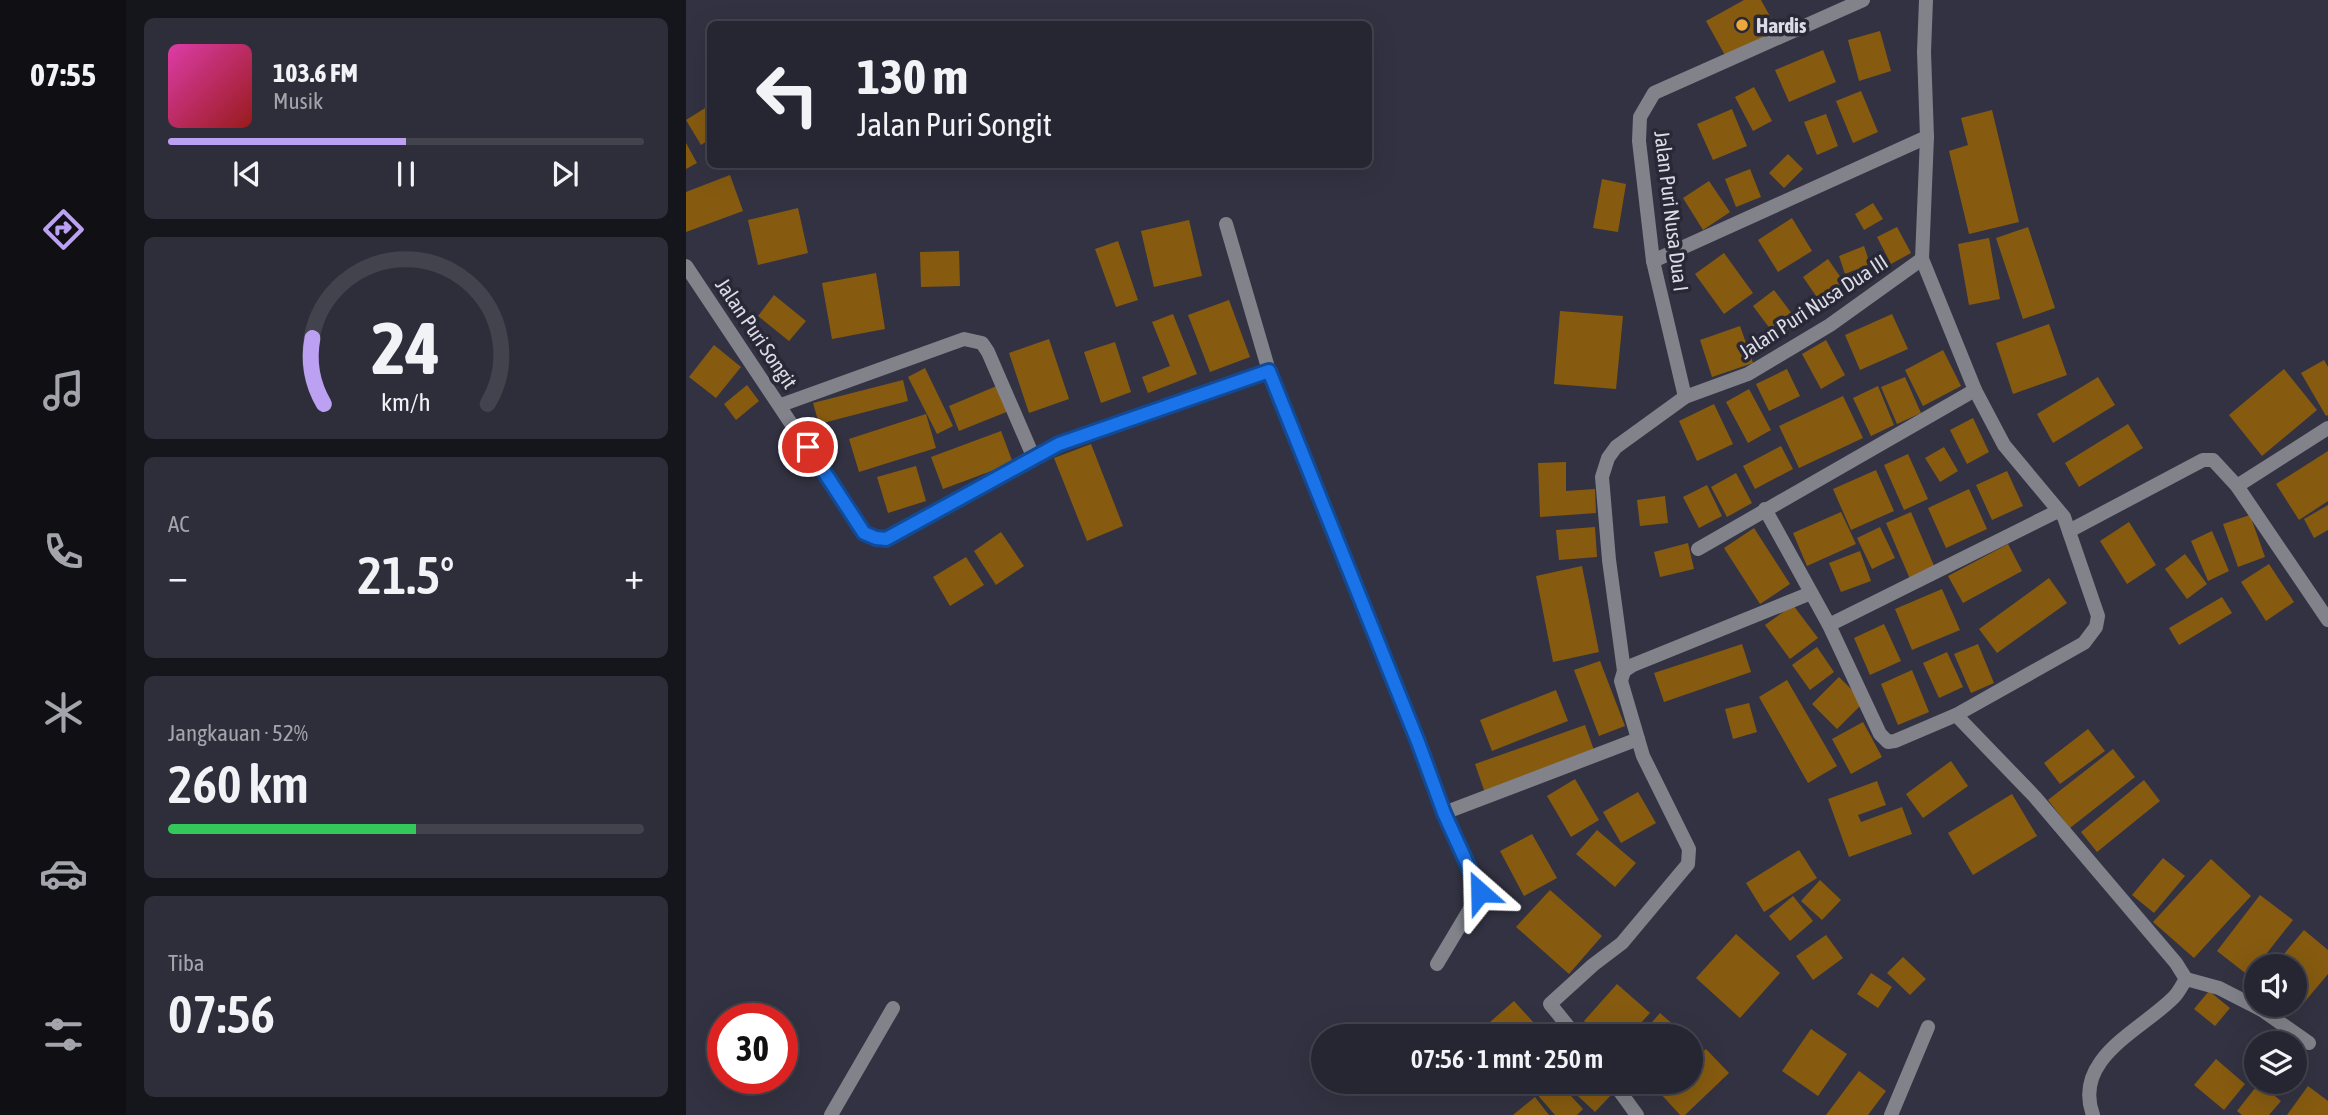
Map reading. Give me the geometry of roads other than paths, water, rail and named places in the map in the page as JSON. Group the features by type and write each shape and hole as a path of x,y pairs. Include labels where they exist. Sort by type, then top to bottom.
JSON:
{"street":[{"name":"Jalan Puri Nusa Dua I","path":"1685,397 1653,261 1639,141 1640,117 1654,93 1863,0"},
{"path":"1765,509 1829,625 1880,734 1888,742 1956,715 2084,643 2096,627 2098,616 2069,531 2058,511 2004,445 1975,390 1922,259 1927,137 1924,52 1926,0"},
{"path":"1653,261 1927,137"},
{"path":"1226,224 1269,371 1444,813 1480,892 1437,964"},
{"name":"Jalan Puri Nusa Dua III","path":"1566,1024 1550,1004 1622,943 1688,864 1689,849 1643,756 1621,681 1624,671 1609,560 1602,477 1608,458 1616,447 1685,397 1748,374 1830,325 1922,259"},
{"name":"Jalan Puri Songit","path":"686,266 864,533 876,538 886,539 1059,444 1269,371"},
{"path":"780,405 964,339 972,340 982,343 988,352 1033,456"},
{"path":"1698,549 1975,390"},
{"path":"2237,486 2328,428"},
{"path":"2069,531 2203,460 2213,460 2237,486 2328,620"},
{"path":"1829,625 2058,511"},
{"path":"1624,671 1811,593"},
{"path":"1956,715 2035,797 2176,963 2186,979 2219,988 2262,1010 2309,1043"},
{"path":"1444,813 1638,739"},
{"path":"2093,1115 2089,1103 2090,1086 2096,1069 2117,1042 2175,996 2186,979"},
{"path":"831,1115 893,1008"},
{"path":"1891,1115 1928,1027"},
{"path":"1622,1094 1637,1115"}],"place":[{"name":"Hardis","path":"1742,25"}]}
